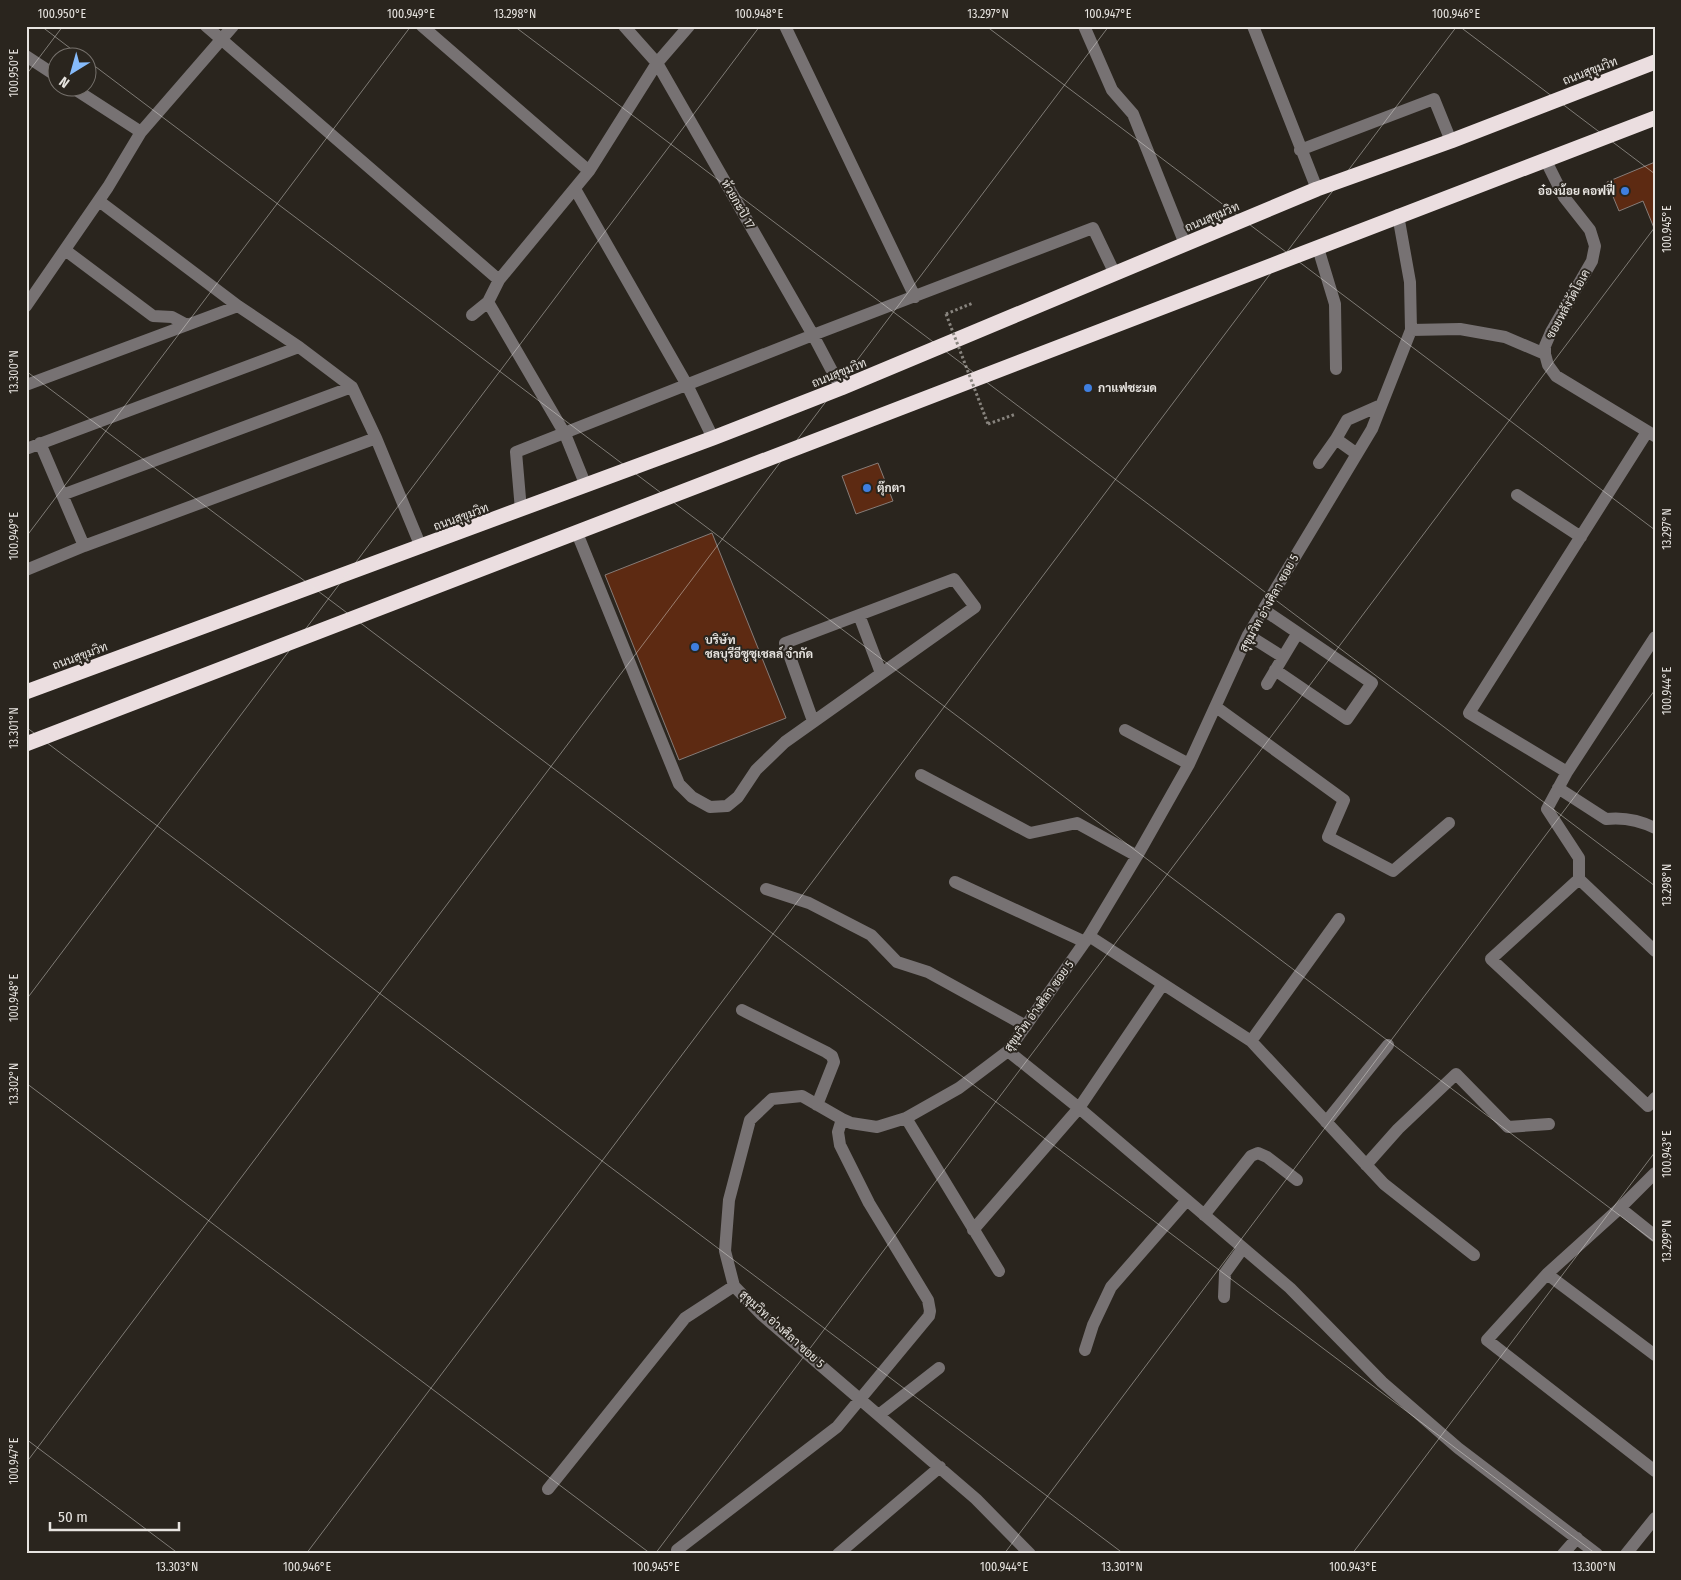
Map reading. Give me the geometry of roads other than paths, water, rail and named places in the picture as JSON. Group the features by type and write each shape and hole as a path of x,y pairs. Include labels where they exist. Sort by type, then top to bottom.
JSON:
{"highway":[{"name":"ถนนสุขุมวิท","path":"27,691 713,438 841,388 1317,189 1452,141 1655,62"},
{"path":"26,744 1318,248 1398,215 1655,118"}],"street":[{"path":"206,26 499,280"},
{"path":"26,306 98,201 141,132 233,26"},
{"path":"422,26 589,171"},
{"name":"ห้วยกะปิ 17","path":"624,26 657,63 813,335 841,388"},
{"path":"472,315 488,302 499,280 589,171 657,63 689,26"},
{"path":"784,26 914,297"},
{"path":"1084,26 1112,90 1134,114 1185,244"},
{"path":"1253,26 1300,150 1317,189"},
{"path":"26,56 48,70"},
{"path":"89,98 141,132"},
{"path":"1300,150 1434,99 1452,141"},
{"name":"ซอยหลังวัดโอเค","path":"1546,159 1564,197 1590,230 1595,246 1592,261 1551,332 1545,346 1548,364 1556,376 1651,434"},
{"path":"575,189 688,385 713,438"},
{"path":"98,201 238,306 352,386 376,438 421,547"},
{"name":"สุขุมวิท อ่างศิลา ซอย 5","path":"1024,1552 976,1499 880,1414 762,1315 734,1286 725,1251 729,1200 750,1120 772,1099 802,1096 851,1123 877,1127 906,1118 959,1088 1008,1051 1026,1026 1087,939 1137,856 1189,764 1248,635 1303,540 1372,428 1411,330 1410,282 1398,215"},
{"path":"521,510 516,452 813,335 1093,228 1115,274"},
{"path":"1318,248 1334,304 1336,369"},
{"path":"65,250 153,316 172,317 187,325"},
{"path":"488,302 565,434 586,486"},
{"path":"26,385 238,306"},
{"path":"1411,330 1460,329 1505,337 1545,354"},
{"path":"26,449 299,347"},
{"path":"62,495 352,386"},
{"path":"1319,463 1347,420 1381,405"},
{"path":"1567,772 1469,713 1581,537 1651,434"},
{"path":"26,570 84,546 376,438"},
{"path":"1336,439 1357,454"},
{"path":"40,443 84,546"},
{"path":"1517,495 1581,537"},
{"path":"577,532 679,784 692,797 710,807 727,806 738,797 756,770 785,742 975,608 954,579 785,643 813,721"},
{"path":"1264,610 1372,683 1347,719 1275,670"},
{"path":"859,615 881,673"},
{"path":"1266,684 1297,634"},
{"path":"1248,635 1283,657"},
{"path":"1655,637 1567,772 1547,809 1579,858 1579,879 1655,952"},
{"path":"1216,707 1344,800 1328,837 1393,871 1449,823"},
{"path":"1125,730 1189,764"},
{"path":"921,775 1030,833 1076,823 1137,856"},
{"path":"1558,788 1606,819 1622,817 1645,823 1655,828"},
{"path":"1579,879 1491,959 1648,1106 1655,1098"},
{"path":"955,882 1087,939 1163,984 1251,1041 1384,1184 1474,1255"},
{"path":"766,889 809,903 871,934 897,962 928,972 1026,1026"},
{"path":"1251,1041 1339,919"},
{"path":"973,1230 1079,1108 1163,984"},
{"path":"742,1010 832,1056 834,1062 817,1105"},
{"path":"1326,1122 1388,1045"},
{"path":"1008,1051 1079,1108 1290,1288 1382,1382 1458,1448 1597,1554"},
{"path":"1366,1165 1398,1129 1456,1074 1508,1127 1549,1124"},
{"path":"906,1118 999,1271"},
{"path":"677,1550 837,1428 860,1398 917,1332 930,1311 928,1300 869,1202 840,1145 838,1132 842,1119"},
{"path":"1204,1215 1250,1156 1258,1153 1267,1157 1297,1180"},
{"path":"1655,1173 1620,1208 1547,1274 1487,1340 1655,1471"},
{"path":"1086,1350 1093,1325 1111,1286 1187,1200"},
{"path":"1620,1208 1655,1236"},
{"path":"1224,1297 1226,1273 1243,1248"},
{"path":"1547,1274 1655,1355"},
{"path":"548,1488 685,1318 734,1286"},
{"path":"880,1414 939,1368"},
{"path":"838,1554 940,1467"},
{"path":"1626,1554 1655,1518"},
{"path":"1563,1554 1577,1538"}],"place":[{"name":"อ๋องน้อย คอฟฟี่","path":"1625,191"},
{"name":"กาแฟชะมด","path":"1088,388"},
{"name":"ตุ๊กตา","path":"867,488"},
{"name":"บริษัท ชลบุรีอีซูซุเชลล์ จำกัด","path":"695,647"}]}
